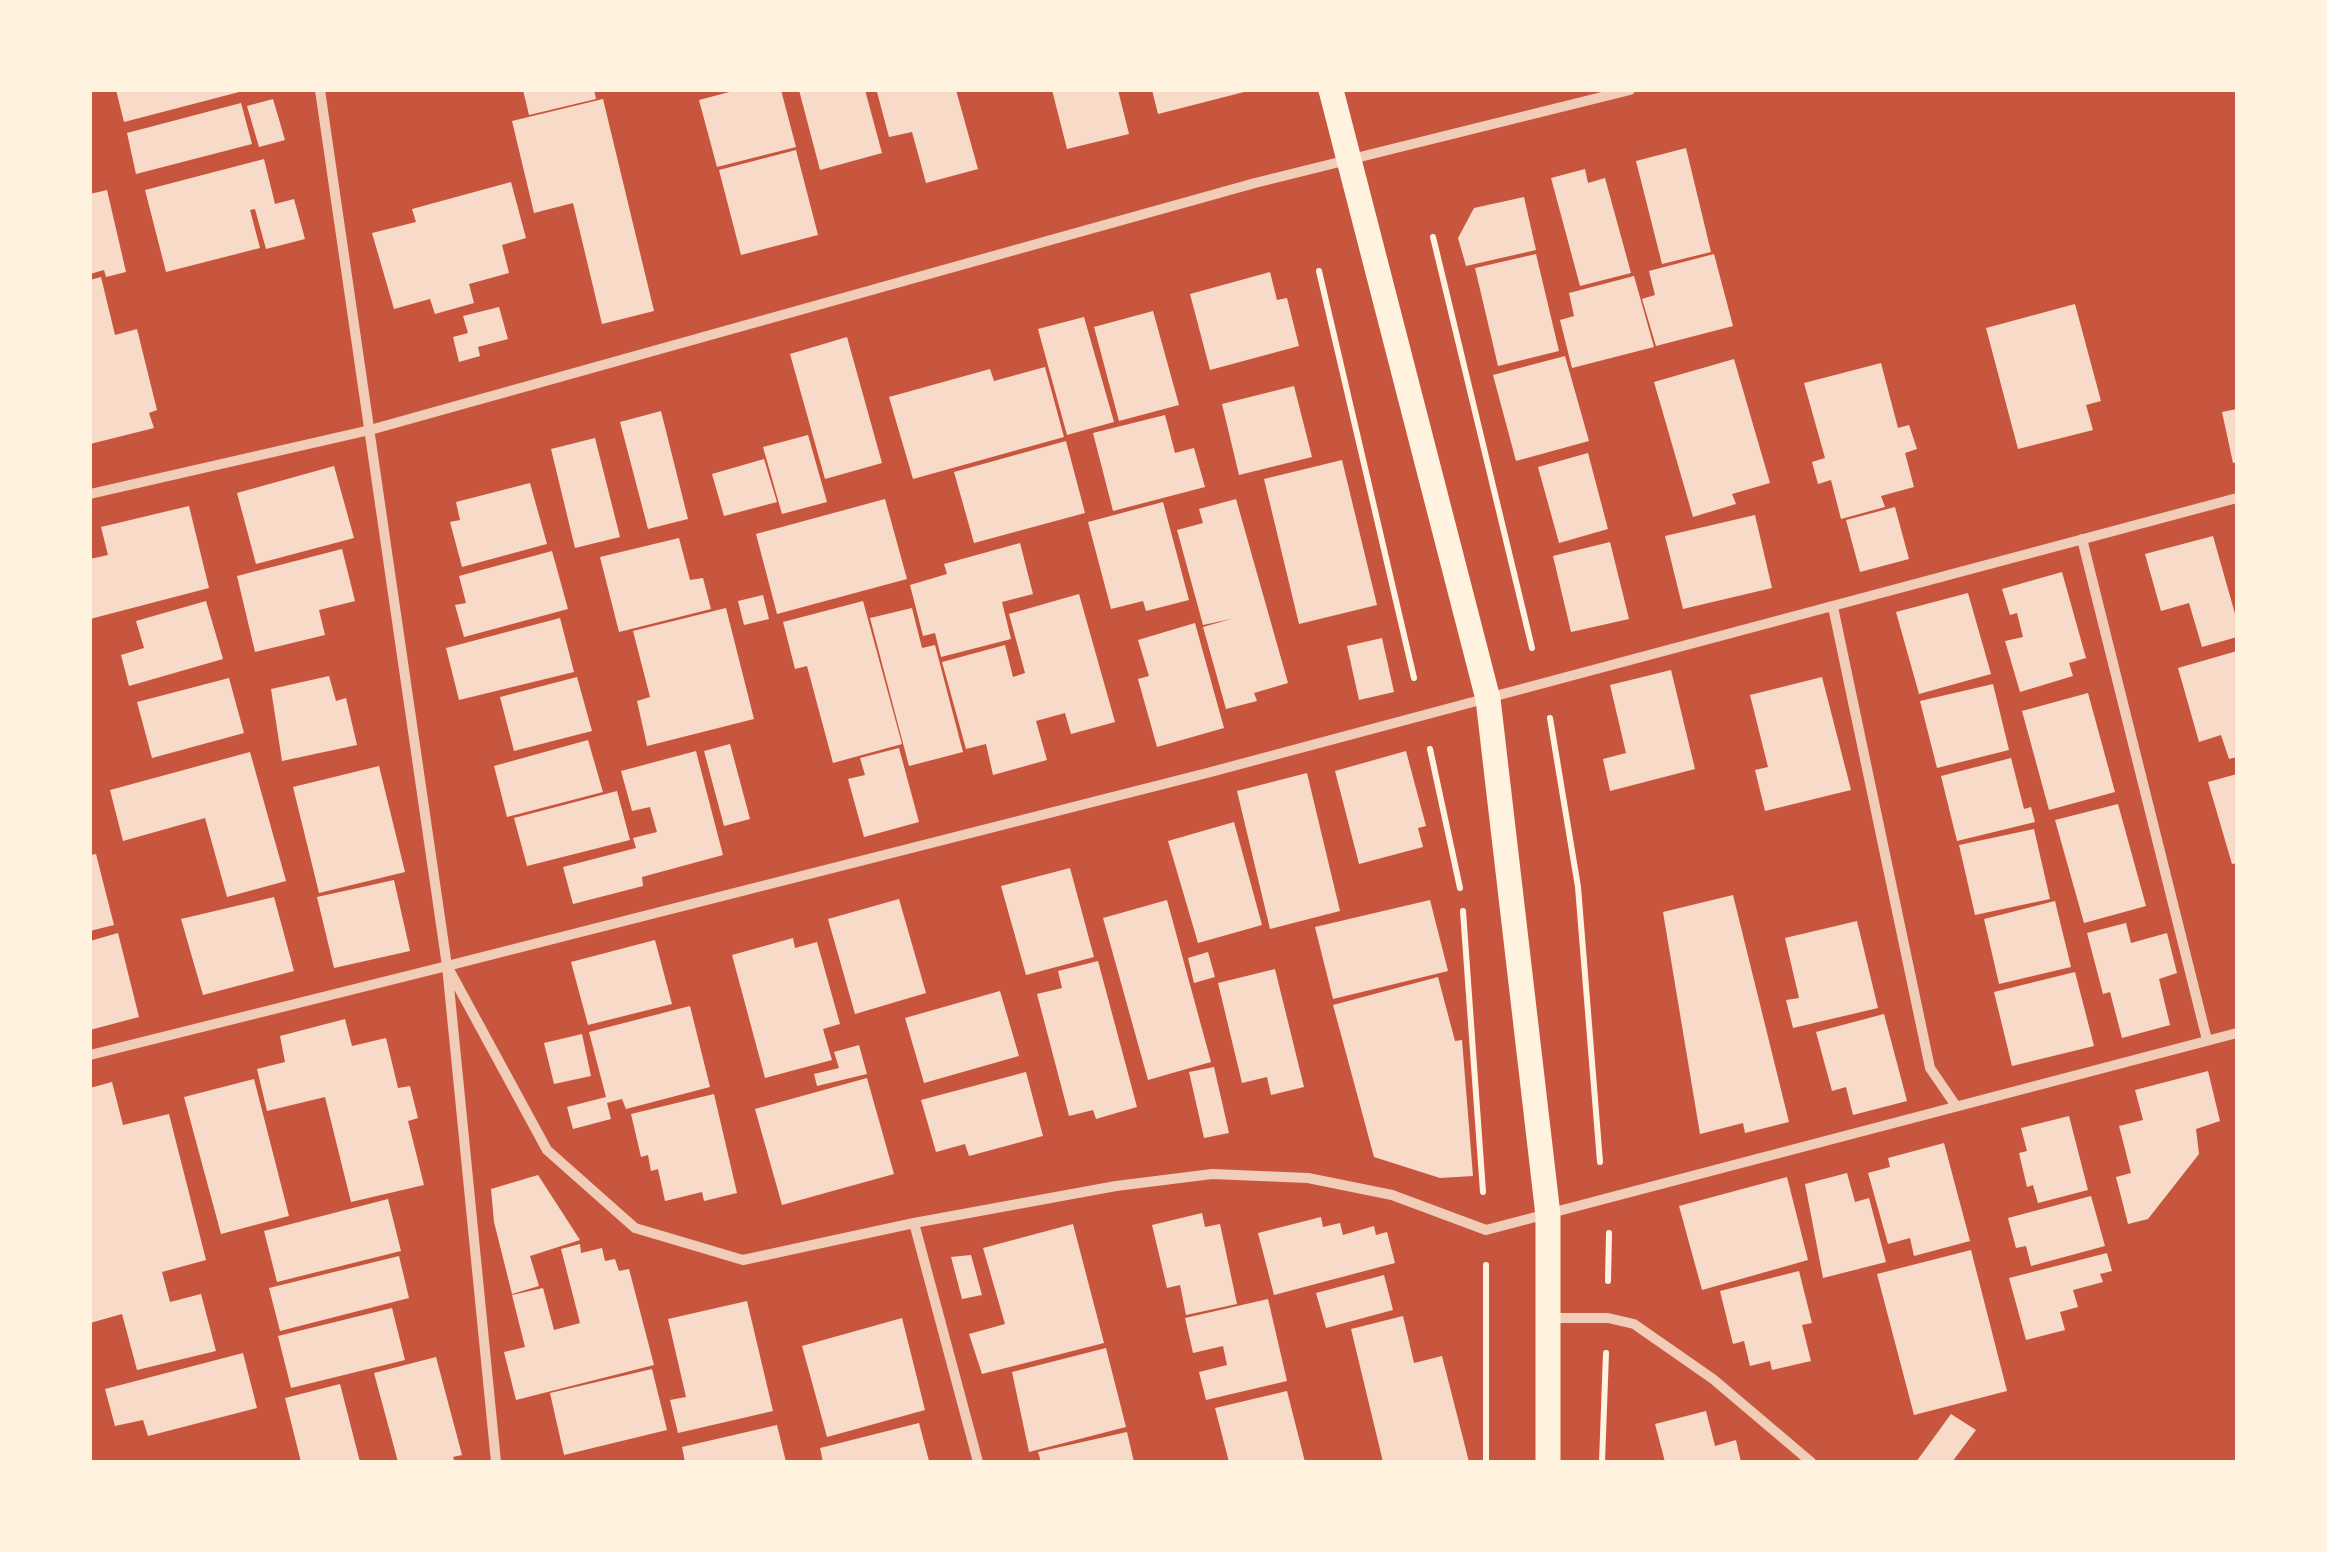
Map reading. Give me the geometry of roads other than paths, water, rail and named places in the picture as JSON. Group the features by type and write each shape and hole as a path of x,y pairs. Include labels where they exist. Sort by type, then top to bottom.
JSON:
{"main road":[{"path":"1331,90 1488,698 1548,1215 1548,1462"}],"street":[{"path":"320,90 447,966 496,1462"},
{"path":"90,494 370,430 1348,160 1630,90"},
{"path":"90,1055 1206,773 1422,712 1488,698 2237,498"},
{"path":"2082,539 2207,1040"},
{"path":"1833,607 1930,1068 1956,1106"},
{"path":"447,966 547,1150 635,1228 743,1260 914,1223 1116,1186 1212,1174 1308,1178 1375,1191 1486,1230 2237,1033"},
{"path":"914,1223 978,1462"},
{"path":"1550,1318 1608,1318 1634,1324 1713,1380 1811,1462"}]}
